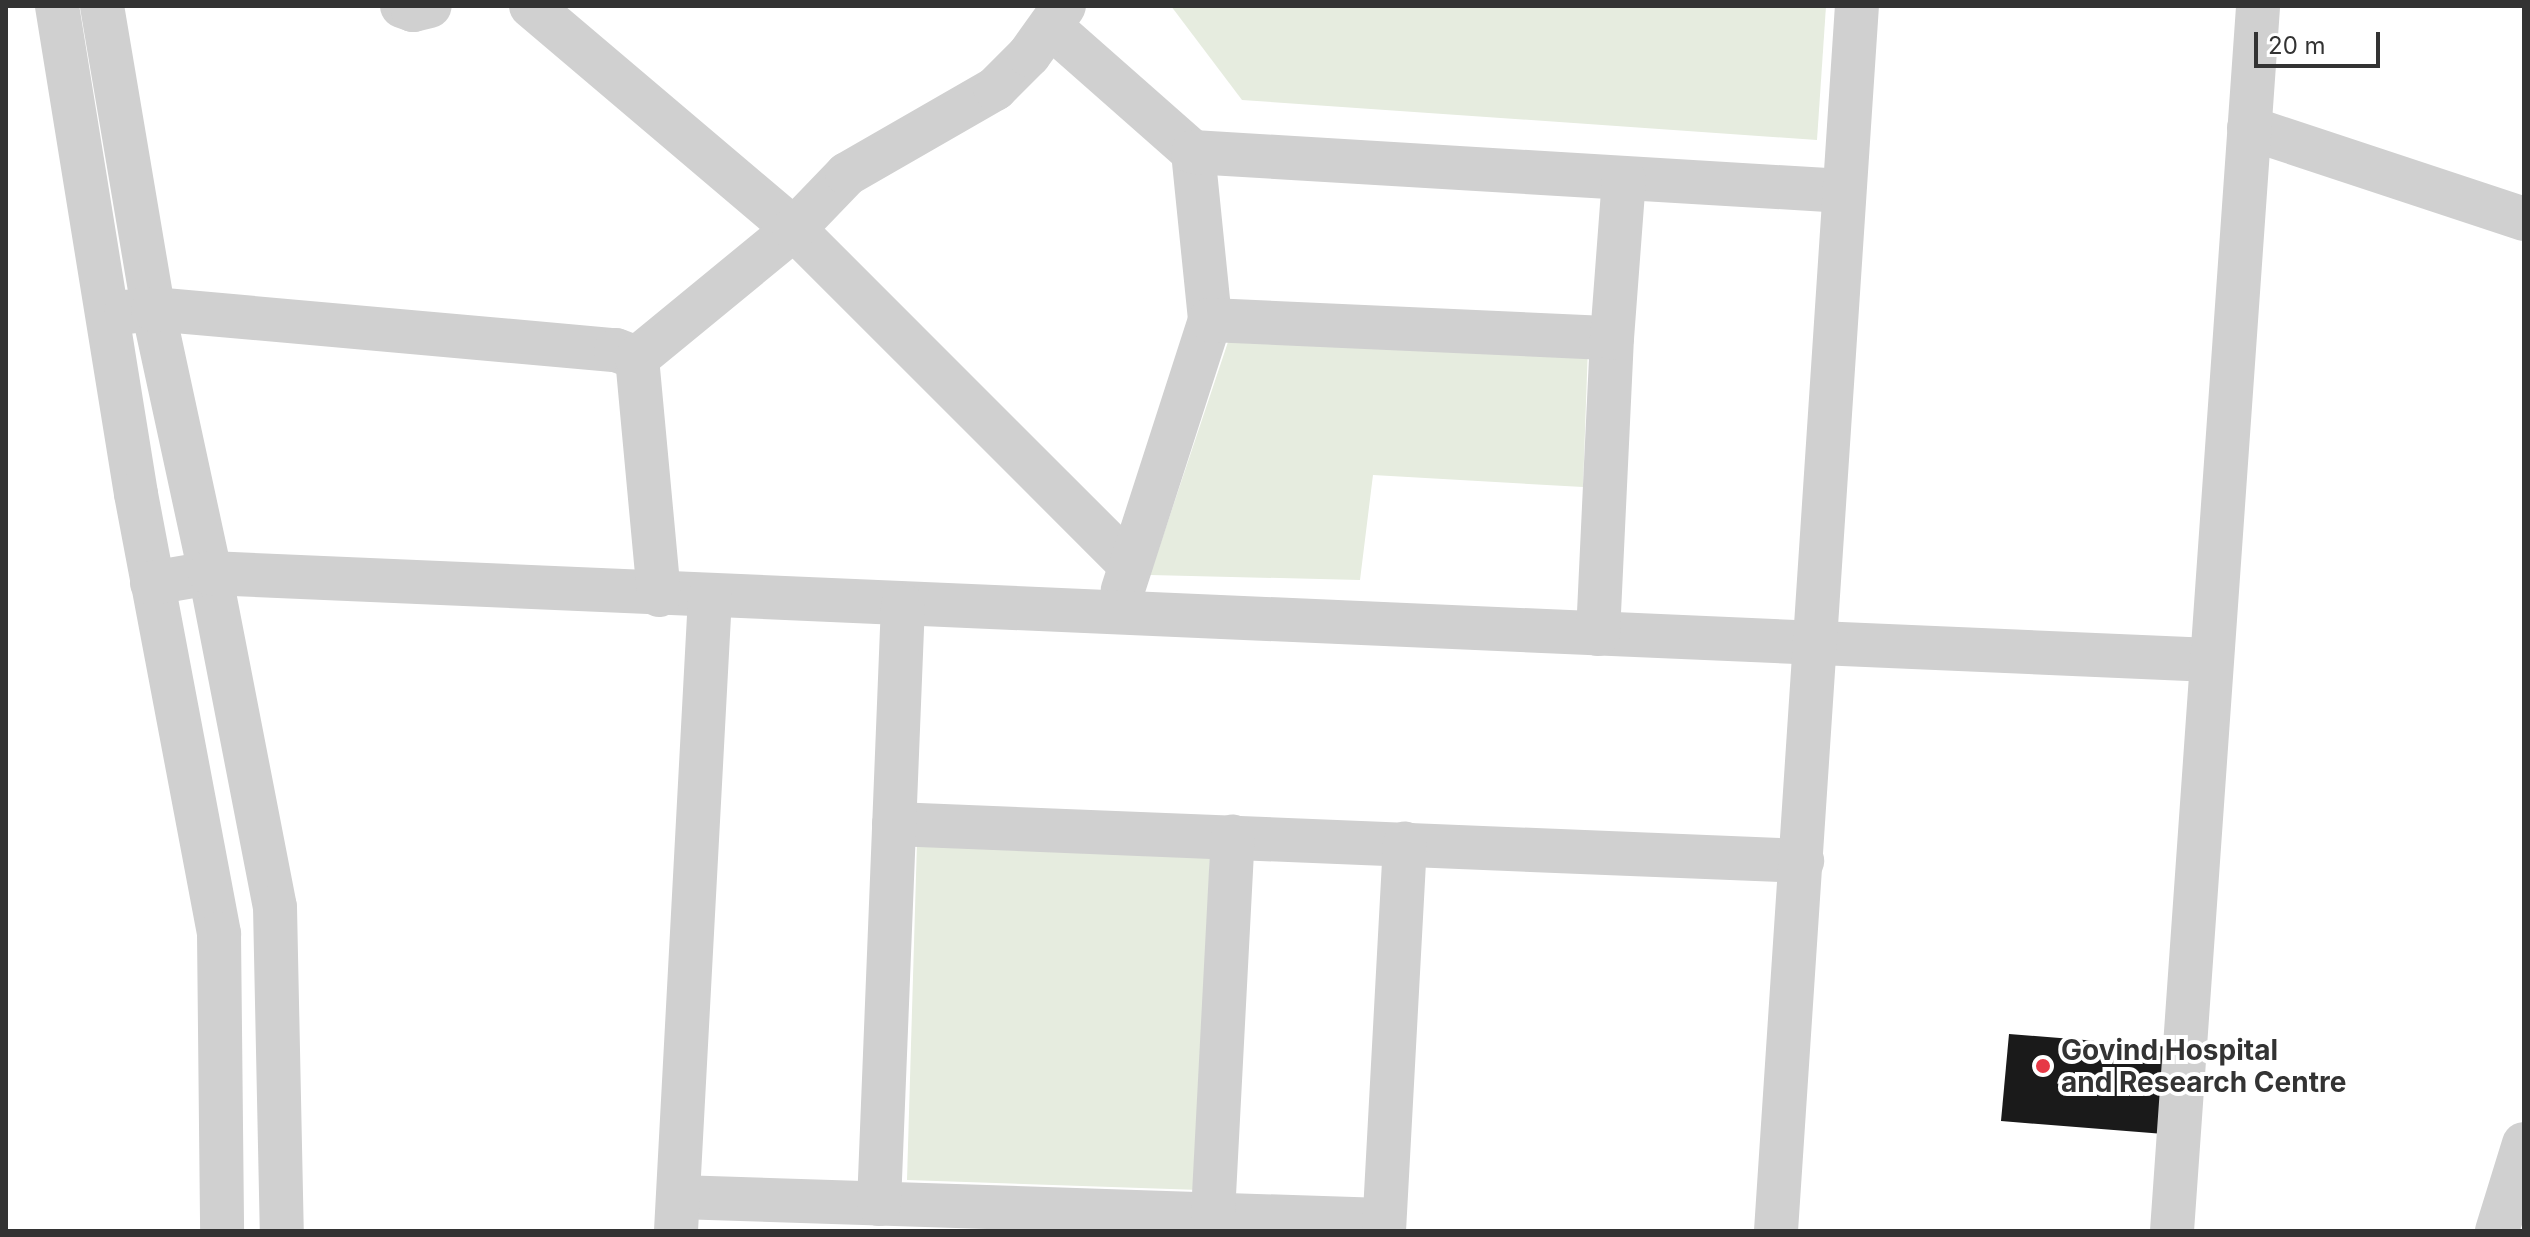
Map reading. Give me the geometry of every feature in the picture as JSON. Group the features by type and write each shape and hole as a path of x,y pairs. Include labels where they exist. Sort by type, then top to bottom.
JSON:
{"street":[{"path":"57,6 152,583 219,934 222,1231"},
{"path":"102,6 153,309 210,573 275,907 282,1231"},
{"path":"402,6 413,10 430,6"},
{"path":"531,6 794,229 1130,565"},
{"path":"1776,1231 1857,6"},
{"path":"2172,1231 2258,6"},
{"path":"637,358 794,229 847,174 995,89 1058,16 1193,152 1210,320 1116,614"},
{"path":"2249,128 2524,219"},
{"path":"1193,152 1844,191"},
{"path":"1598,634 1612,338 1624,179"},
{"path":"107,315 153,309 616,350 637,358"},
{"path":"1210,320 1612,338"},
{"path":"637,358 659,595"},
{"path":"152,583 210,573 659,595 2211,660"},
{"path":"710,597 677,1214 879,1204 1213,1214 1384,1225 1405,844"},
{"path":"879,1204 903,605"},
{"path":"894,824 1802,861"},
{"path":"1213,1214 1233,837"},
{"path":"2497,1231 2524,1144"}],"shaded area":[{"path":"1171,6 1826,6 1817,140 1242,100"},
{"path":"1231,333 1588,346 1583,487 1373,475 1360,580 1150,575"},
{"path":"917,842 1210,852 1200,1190 907,1180"}],"building":[{"path":"2009,1034 2171,1047 2164,1134 2001,1121"}],"place":[{"name":"Govind Hospital and Research Centre","path":"2043,1066"}]}
